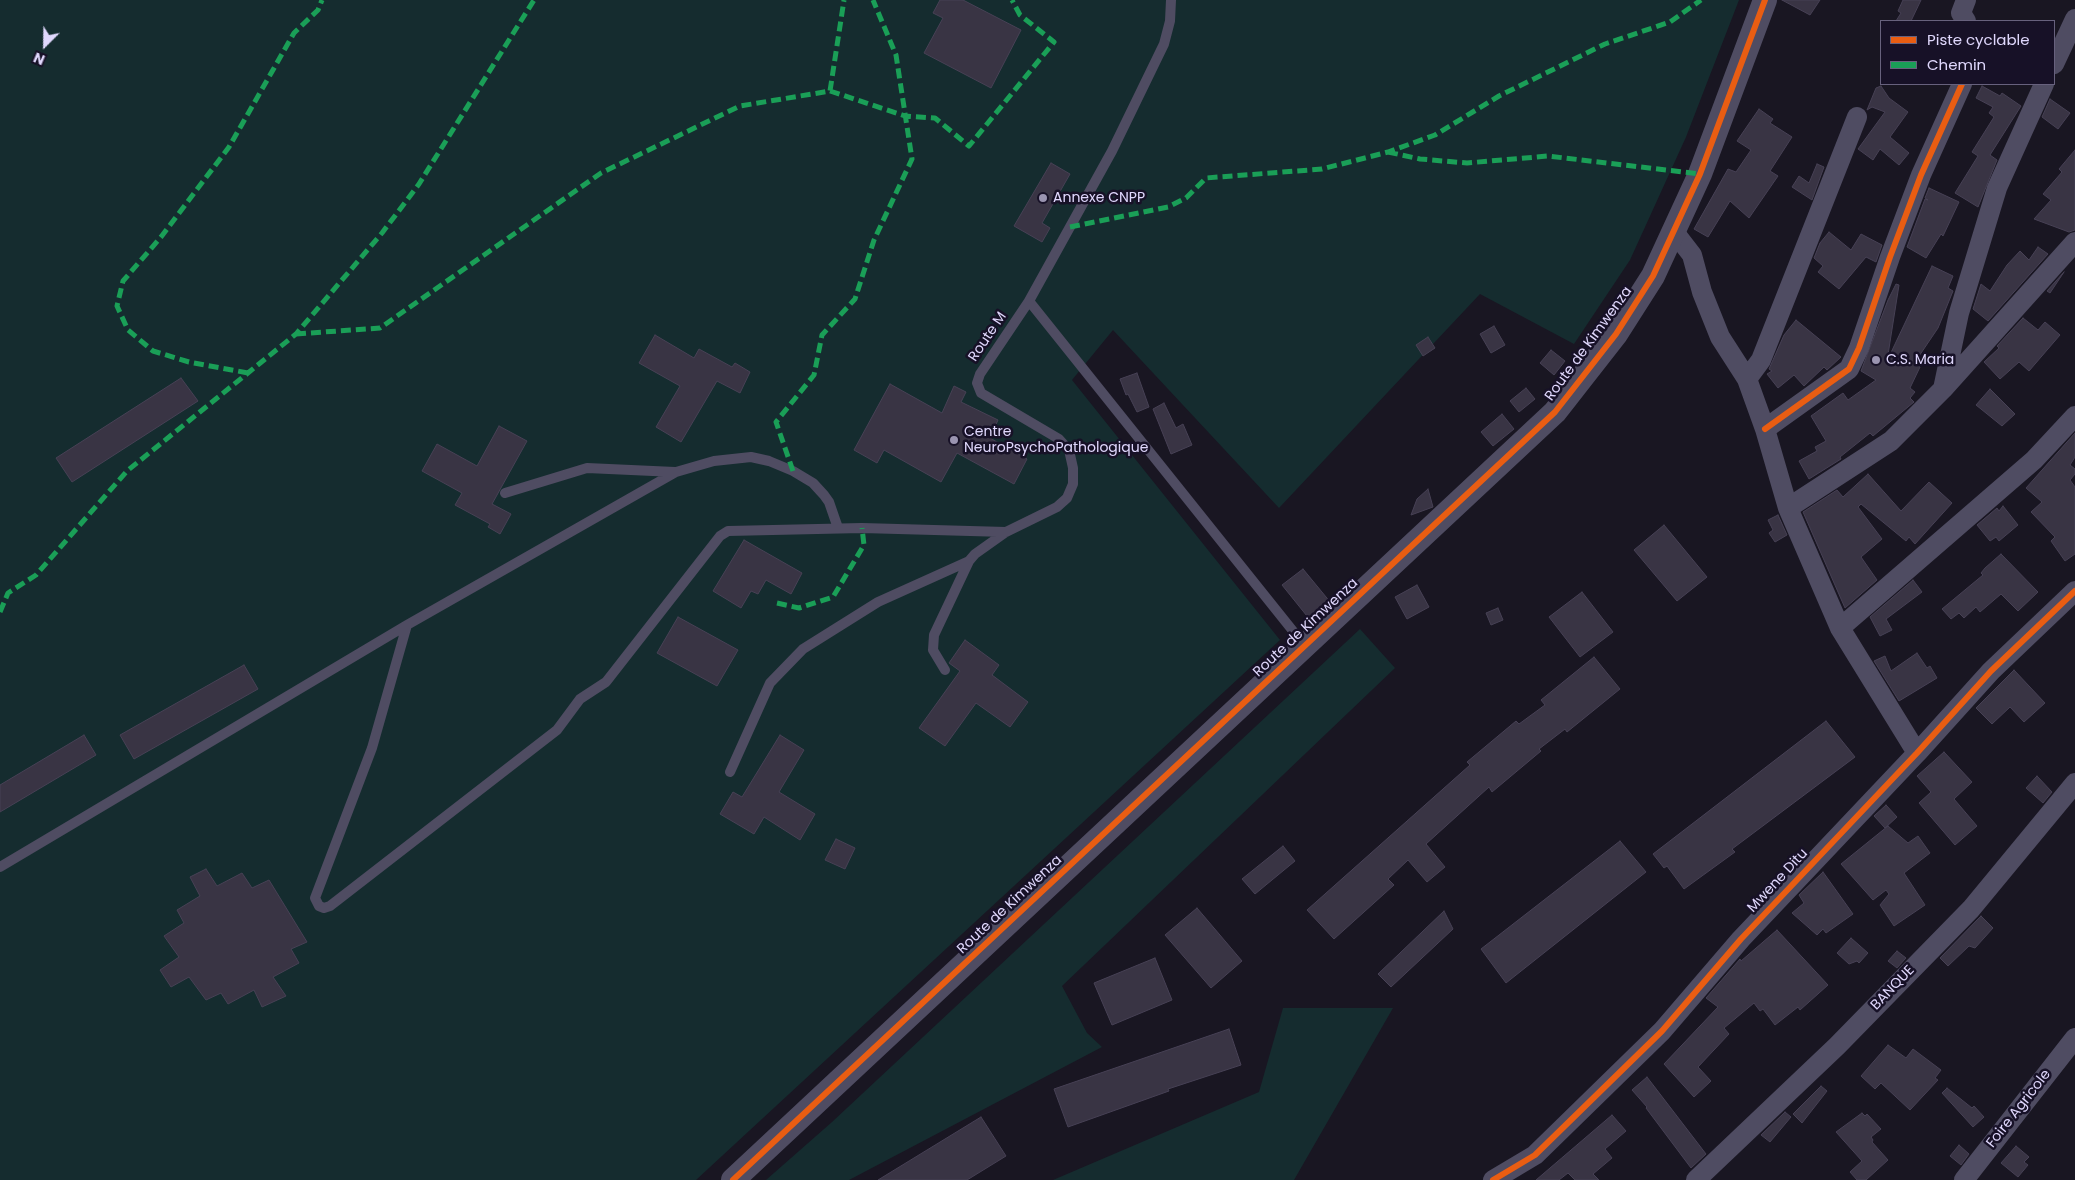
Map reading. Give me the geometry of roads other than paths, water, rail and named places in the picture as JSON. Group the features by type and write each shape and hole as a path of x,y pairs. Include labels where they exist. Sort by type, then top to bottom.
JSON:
{"street":[{"name":"Route de Kimwenza","path":"733,1180 1555,412 1619,328 1654,276 1700,174 1765,0"},
{"path":"1965,20 1961,13 1966,0"},
{"path":"2055,62 2075,19"},
{"path":"1765,429 1849,369 1859,348 1890,257 1921,175 1962,85"},
{"path":"1943,389 1959,313 1997,188 2044,85"},
{"path":"1747,380 1761,360 1857,117"},
{"path":"1675,233 1692,255 1702,292 1720,337 1747,380 1765,429 1788,508 1840,628 1917,752"},
{"path":"1788,508 1891,441 1943,389 2075,242"},
{"path":"1840,628 2034,460 2075,416"},
{"name":"Mwene Ditu","path":"1493,1180 1535,1155 1662,1030 1741,939 1991,671 2075,591"},
{"name":"BANQUE","path":"1696,1180 1837,1046 1971,909 2075,783"},
{"name":"Foire Agricole","path":"1964,1180 2075,1038"}],"lane":[{"name":"Route M","path":"945,670 933,650 934,635 969,561 975,554 1006,532 1057,507 1066,498 1073,484 1073,468 1069,450 1059,438 981,393 977,383 980,374 1029,301 1112,151 1158,58 1170,21 1171,0"},
{"path":"1029,301 1305,646"},
{"path":"0,867 407,625 676,472 714,461 751,457 769,461 793,471 812,483 830,502 838,528"},
{"path":"506,493 587,468 676,472"},
{"path":"407,625 372,748 315,898 319,906 324,908 330,906 557,730 580,699 606,682 720,536 728,531 838,528 1006,532"},
{"path":"730,772 770,684 803,649 878,602 969,561"}],"place":[{"name":"Annexe CNPP","path":"1043,198"},
{"name":"C.S. Maria","path":"1876,360"},
{"name":"Centre NeuroPsychoPathologique","path":"954,440"}]}
